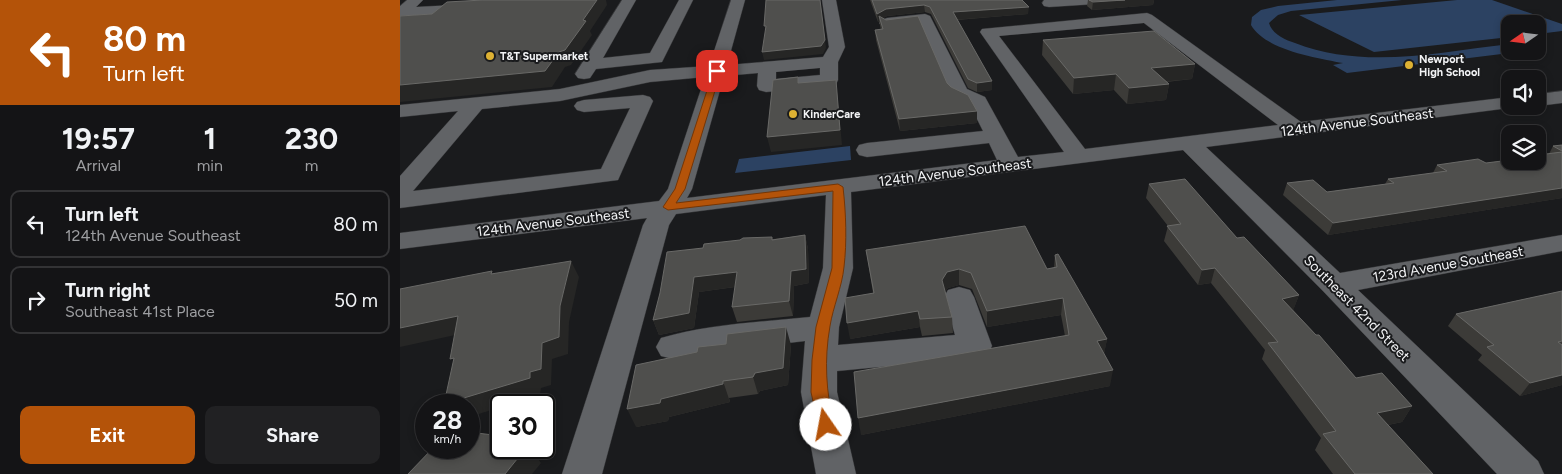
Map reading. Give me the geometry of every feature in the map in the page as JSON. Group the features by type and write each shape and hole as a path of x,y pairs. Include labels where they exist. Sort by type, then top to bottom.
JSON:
{"street":[{"path":"416,0 401,12 490,7"},
{"path":"572,93 629,0"},
{"path":"590,64 656,58 686,0"},
{"path":"582,474 656,225 680,189 738,0"},
{"path":"400,111 572,93 650,76 767,67 766,86 829,80 829,62 837,47 828,0"},
{"path":"1050,5 1096,0"},
{"path":"1079,157 988,32 1147,18 1298,130"},
{"path":"887,23 925,19 960,93 978,101 1011,165"},
{"path":"400,200 610,175 643,101 584,106 594,88"},
{"path":"1546,99 1562,97"},
{"path":"400,191 475,104"},
{"name":"124th Avenue Southeast","path":"400,241 1501,104"},
{"path":"400,129 421,109"},
{"path":"867,150 996,136"},
{"name":"Southeast 42nd Street","path":"1189,144 1334,284 1524,474"},
{"path":"836,474 819,392 819,360 823,327 838,268 840,203 838,187"},
{"name":"123rd Avenue Southeast","path":"1334,284 1562,243"},
{"path":"819,360 974,346 959,297"},
{"path":"673,346 823,327"}],"shaded area":[{"path":"1337,0 1402,0 1291,11 1278,15 1269,23 1279,36 1321,51 1348,56 1402,57 1501,45 1501,54 1347,73 1333,65 1343,63 1293,52 1279,47 1258,34 1251,25 1252,17 1261,10 1278,6"},
{"path":"1457,0 1492,0 1536,15 1501,15 1501,38 1374,52 1299,15"},
{"path":"1546,19 1562,24 1562,31 1546,33"},
{"path":"850,146 851,160 735,173 739,159"}],"building":[{"name":"T&T Supermarket","path":"483,0 597,0 583,20 586,21 565,50 559,52 545,71 400,85 400,16 432,14 447,2"},
{"path":"766,0 820,0 825,40 821,46 762,52 766,26 764,26"},
{"path":"872,0 1022,0 1029,7 953,12 992,81 977,83 968,79 930,7 924,5 886,9 877,14"},
{"path":"1089,0 1125,0 1093,2"},
{"path":"879,16 886,20 918,16 947,83 968,95 977,111 899,119 875,30 883,29"},
{"path":"1154,31 1195,64 1151,68 1169,84 1129,88 1116,74 1074,78 1043,40"},
{"path":"798,77 798,83 836,80 840,130 767,137 773,80"},
{"path":"1562,145 1562,151 1553,146"},
{"path":"1562,152 1562,188 1333,223 1287,183 1313,180 1327,192 1394,183 1388,179 1447,171 1437,165 1478,159 1486,163 1501,161 1501,170 1546,170 1546,154"},
{"path":"1185,179 1237,238 1244,237 1299,295 1282,299 1316,335 1319,335 1356,378 1382,373 1412,406 1377,413 1433,474 1355,474 1323,434 1336,431 1268,343 1278,342 1215,268 1202,270 1167,226 1181,224 1149,184"},
{"path":"1025,226 1047,269 1057,267 1055,255 1058,254 1107,339 1097,341 1113,370 858,418 854,372 1069,335 1063,298 987,311 971,273 959,269 947,272 942,280 952,317 920,319 918,311 847,323 845,298 874,293 866,250"},
{"path":"805,235 806,269 791,271 789,301 732,307 737,272 694,277 689,313 653,320 667,252 703,248 704,244 740,240 743,238 772,237 772,240"},
{"path":"571,261 560,306 559,337 542,343 541,369 530,372 530,378 477,394 446,394 454,358 450,359 458,316 400,328 400,289 492,271 491,274"},
{"path":"1562,291 1562,341 1558,342 1562,345 1562,375 1530,383 1487,347 1494,345 1456,314"},
{"path":"786,327 783,368 755,373 753,377 723,381 723,384 661,399 660,403 627,409 636,365 697,352 698,347 726,344 727,334"},
{"path":"480,433 490,435 490,459 517,459 505,474 408,474 422,459 480,459"}],"place":[{"name":"T&T Supermarket","path":"490,56"},
{"name":"Newport High School","path":"1409,65"},
{"name":"KinderCare","path":"793,114"}],"route":[{"path":"717,71 680,189 668,207 838,187 840,203 838,268 823,327 819,360 819,392 826,425"}]}
